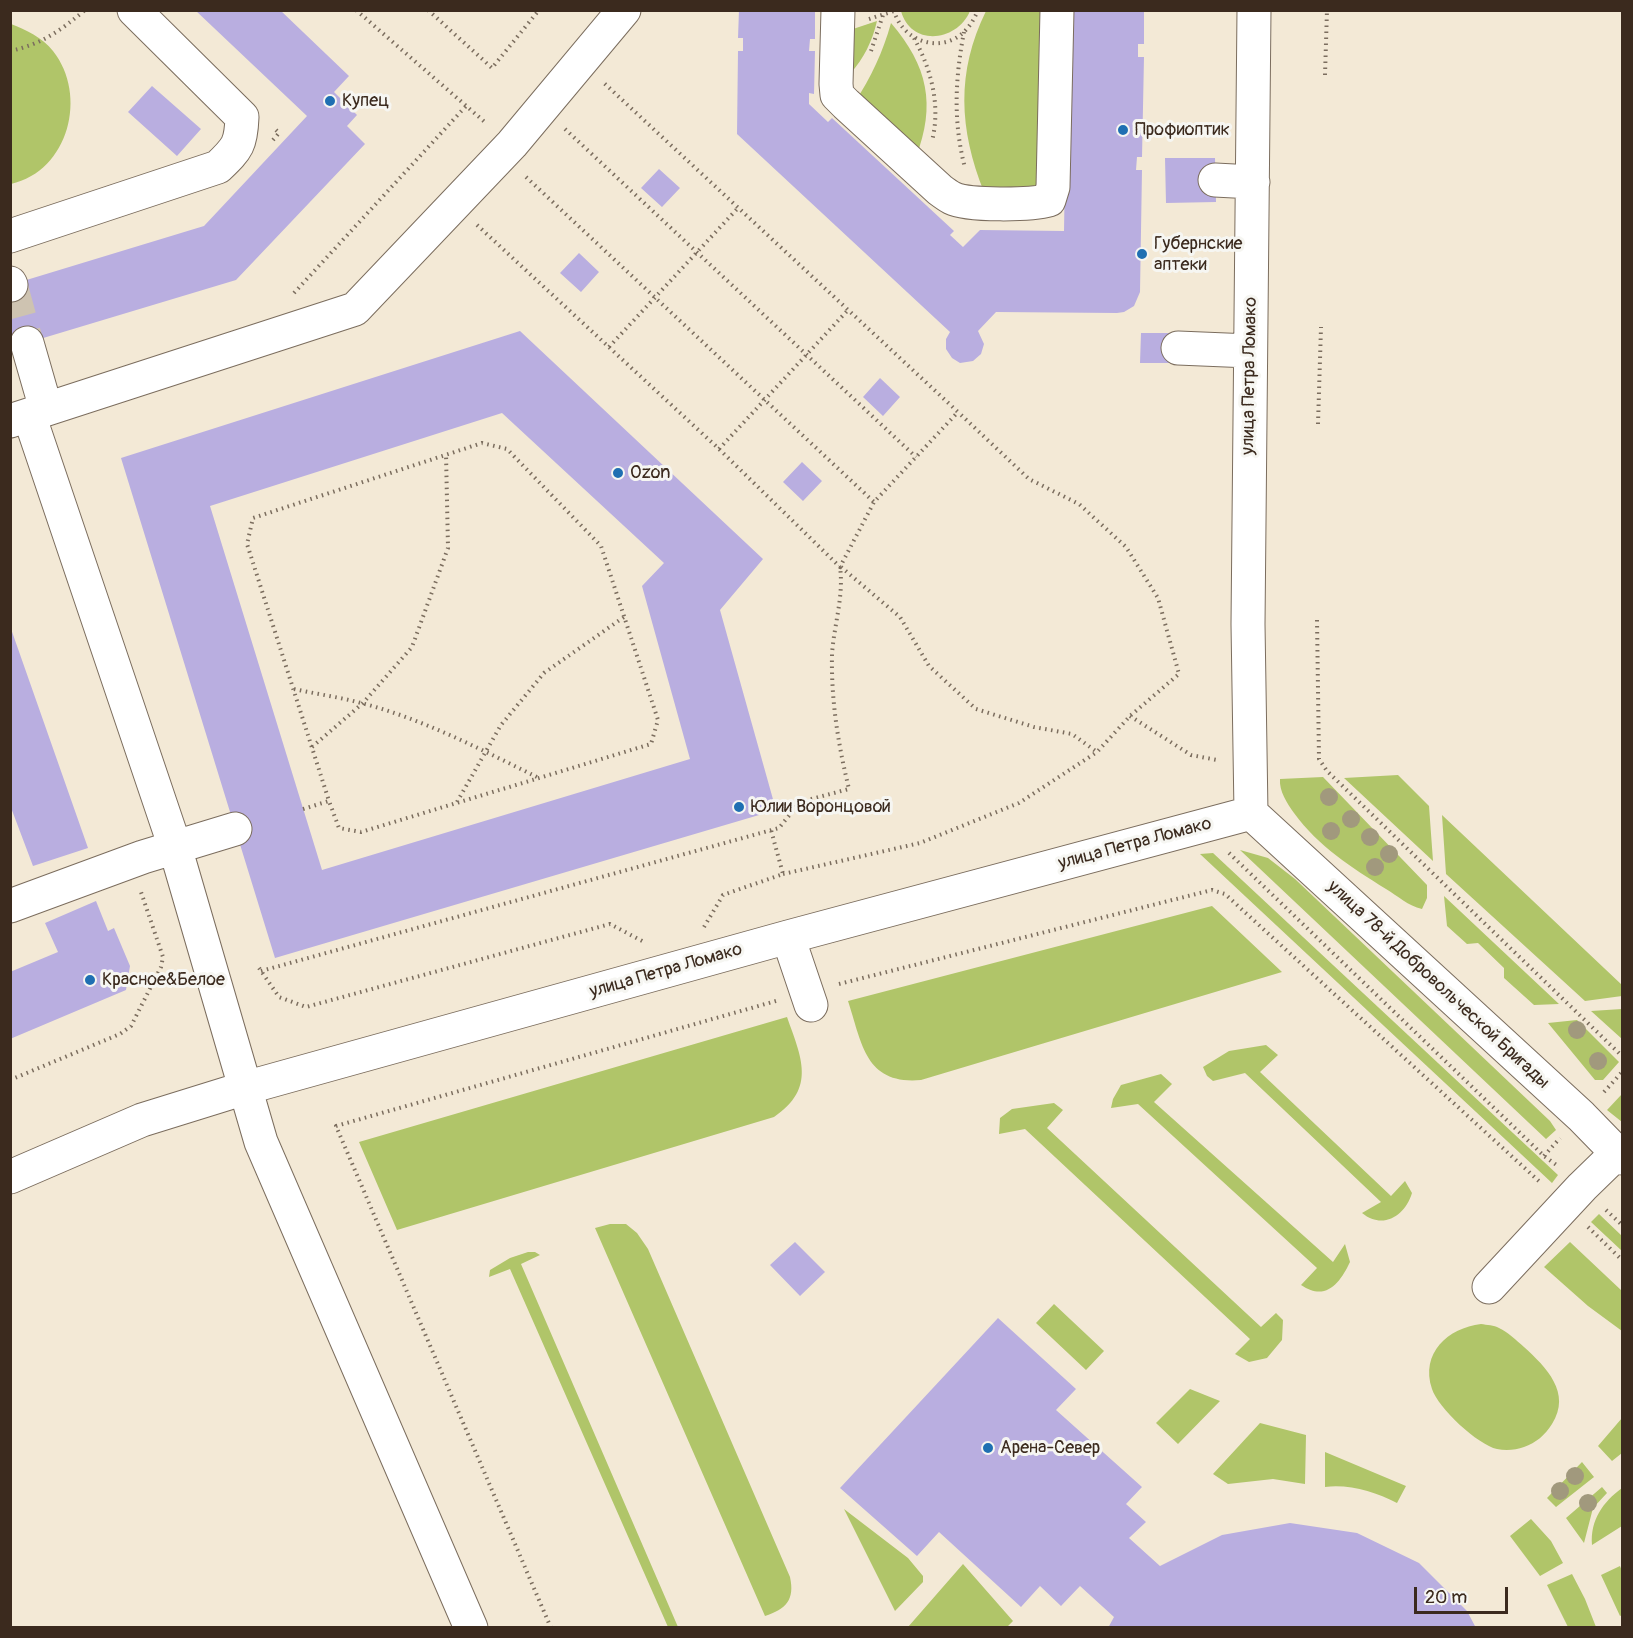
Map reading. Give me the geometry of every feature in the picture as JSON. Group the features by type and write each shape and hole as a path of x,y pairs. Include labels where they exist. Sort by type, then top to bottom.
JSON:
{"street":[{"path":"10,236 219,167 233,152 241,138 242,117 134,10"},
{"path":"29,415 355,309 454,204 495,139 542,108 624,10"},
{"path":"838,10 837,95 921,173 953,199 976,202 1036,203 1049,200 1053,187 1057,10"},
{"name":"улица Петра Ломако","path":"10,1178 142,1120 244,1088 788,937 1251,813 1248,624 1254,10"},
{"path":"1215,180 1253,182"},
{"path":"27,343 29,415 175,847 261,1142 471,1628"},
{"path":"1178,348 1250,351"},
{"name":"улица 78-й Добровольческой Бригады","path":"1251,813 1581,1116 1620,1155"},
{"path":"10,906 131,861 235,829"},
{"path":"788,937 808,999"},
{"path":"1490,1287 1582,1187 1620,1155"}],"path":[{"path":"10,51 29,47 59,32 85,10"},
{"path":"356,10 466,106 495,139 655,298 874,502"},
{"path":"428,10 492,68 539,10"},
{"path":"894,10 896,18 914,38 928,66 935,98 933,136 921,173"},
{"path":"914,38 941,43 953,40 973,22 978,10"},
{"path":"1325,75 1326,10"},
{"path":"964,32 955,96 956,123 960,150 976,202"},
{"path":"582,62 1029,479 1079,504 1126,547 1158,598 1179,674 1130,716 1097,752 1019,803 920,843 783,874 723,895 703,929"},
{"path":"286,301 466,106"},
{"path":"542,108 916,457"},
{"path":"454,204 718,449 840,567 900,617 928,666 976,709 1034,727 1072,734 1097,752"},
{"path":"609,347 738,208"},
{"path":"718,449 848,310"},
{"path":"1318,424 1321,327"},
{"path":"649,945 610,924 306,1007 279,997 260,969 779,828 800,802 849,789 834,715 832,686 834,634 843,584 840,567 874,502 958,412"},
{"path":"482,443 507,449 601,546 658,720 651,744 361,832 339,828 247,544 253,518 446,454 482,443"},
{"path":"312,747 363,703 412,647 448,548 446,454"},
{"path":"456,803 501,725 544,673 624,617"},
{"path":"1317,620 1319,759 1327,771 1623,1056"},
{"path":"293,689 363,703 486,752 539,778"},
{"path":"1130,716 1191,755 1227,761"},
{"path":"303,809 329,801"},
{"path":"771,830 783,874"},
{"path":"1227,851 1563,1171"},
{"path":"10,1080 120,1034 131,1026 138,1015 161,967 163,957 131,861"},
{"path":"551,1628 336,1126 1212,890 1225,894 1545,1188"},
{"path":"1601,1095 1623,1072"},
{"path":"1544,1155 1566,1131"},
{"path":"1609,1213 1623,1225"},
{"path":"1584,1224 1623,1260"}],"green space":[{"path":"901,10 970,11 955,29 934,36 914,31 906,23"},
{"path":"986,11 1045,11 1041,191 984,192 976,169 970,146 964,101 970,56"},
{"path":"877,21 867,49 850,74 850,30"},
{"path":"891,23 913,55 925,87 926,120 916,157 855,102 876,64"},
{"path":"11,24 39,38 53,51 64,69 69,89 70,109 67,129 59,148 47,164 31,176 11,184"},
{"path":"1398,775 1429,806 1433,861 1344,778"},
{"path":"1323,777 1427,885 1427,898 1422,909 1412,906 1336,855 1314,836 1294,813 1282,792 1280,779"},
{"path":"1442,815 1622,985 1622,996 1585,1001 1446,874"},
{"path":"1240,850 1268,858 1295,879 1550,1121 1556,1130 1546,1139"},
{"path":"1213,853 1558,1175 1552,1183 1200,854"},
{"path":"1444,896 1559,1004 1534,1005 1504,978 1504,968 1478,943 1467,944 1447,926"},
{"path":"1212,906 1282,972 921,1080 902,1080 888,1076 877,1068 862,1046 848,1001"},
{"path":"1622,1009 1622,1039 1591,1011"},
{"path":"787,1017 800,1059 801,1083 796,1095 774,1117 397,1230 359,1142"},
{"path":"1577,1020 1619,1062 1603,1080 1595,1080 1548,1023"},
{"path":"1266,1045 1278,1055 1260,1072 1391,1196 1405,1181 1412,1193 1399,1214 1385,1220 1378,1220 1362,1213 1381,1202 1245,1073 1213,1081 1207,1076 1203,1067 1229,1051"},
{"path":"1161,1074 1172,1084 1154,1102 1333,1262 1345,1244 1350,1262 1342,1277 1331,1288 1318,1292 1301,1285 1317,1268 1138,1104 1111,1108 1121,1085"},
{"path":"1622,1094 1622,1122 1607,1110"},
{"path":"1054,1103 1063,1110 1047,1128 1261,1327 1276,1313 1283,1320 1282,1340 1267,1358 1249,1362 1235,1354 1250,1339 1025,1129 999,1134 1000,1118 1012,1109"},
{"path":"1599,1214 1622,1236 1622,1251 1591,1222"},
{"path":"610,1224 626,1224 637,1233 648,1249 790,1577 790,1598 783,1607 765,1616 595,1228"},
{"path":"1570,1242 1622,1291 1622,1331 1588,1306 1544,1267"},
{"path":"528,1252 540,1255 521,1264 678,1627 668,1627 510,1269 489,1277 490,1270 510,1258"},
{"path":"1054,1304 1104,1351 1086,1370 1036,1323"},
{"path":"1481,1324 1497,1327 1515,1339 1548,1372 1558,1391 1557,1413 1552,1424 1540,1438 1518,1449 1500,1450 1480,1441 1450,1415 1432,1389 1429,1376 1430,1364 1440,1344 1458,1331"},
{"path":"1190,1389 1220,1401 1178,1444 1156,1423"},
{"path":"1622,1418 1622,1453 1612,1461 1598,1446"},
{"path":"1260,1423 1306,1435 1305,1484 1273,1479 1228,1484 1213,1474"},
{"path":"1325,1452 1406,1486 1397,1503 1362,1490 1325,1487"},
{"path":"1582,1462 1594,1477 1556,1507 1547,1498"},
{"path":"1602,1487 1607,1493 1593,1508 1584,1543 1566,1518"},
{"path":"1622,1488 1622,1526 1592,1545 1593,1528 1599,1512"},
{"path":"844,1509 908,1558 923,1576 923,1582 895,1611"},
{"path":"1531,1519 1551,1541 1563,1563 1540,1576 1510,1536"},
{"path":"963,1564 1013,1621 1007,1627 908,1627"},
{"path":"1620,1566 1622,1615 1620,1616 1601,1575"},
{"path":"1572,1574 1596,1627 1568,1627 1547,1585"}],"building":[{"path":"195,10 280,10 349,76 334,92 357,115 347,126 365,144 236,280 10,348 10,285 204,226 307,116"},
{"path":"739,10 815,10 815,39 810,39 809,51 815,51 814,94 809,93 809,104 828,122 832,118 954,231 950,235 963,247 980,230 1064,231 1065,169 1070,169 1071,156 1065,156 1067,10 1144,10 1144,44 1138,44 1138,57 1144,57 1142,157 1137,157 1136,170 1142,170 1140,292 1134,306 1117,313 996,312 978,331 984,344 981,354 973,361 960,363 952,358 946,349 946,339 950,332 737,134 738,51 743,51 743,38 738,38"},
{"path":"152,86 201,129 177,156 128,112"},
{"path":"1165,158 1215,158 1216,202 1166,203"},
{"path":"659,169 680,188 662,207 641,188"},
{"path":"579,253 599,272 581,292 560,273"},
{"path":"520,331 763,559 720,610 776,810 275,958 121,458","holes":["502,413 664,563 642,586 690,759 322,870 210,506"]},
{"path":"1141,333 1178,333 1178,363 1140,363"},
{"path":"880,378 900,397 883,416 863,397"},
{"path":"802,462 822,481 803,501 783,482"},
{"path":"10,626 88,848 33,866 10,805"},
{"path":"96,901 108,931 114,928 130,966 126,990 10,1039 10,972 58,952 45,923"},
{"path":"795,1242 825,1272 800,1296 770,1265"},
{"name":"Арена-Север","path":"998,1318 1076,1389 1056,1410 1142,1487 1126,1504 1146,1522 1129,1538 1160,1566 1222,1535 1290,1523 1357,1533 1419,1563 1467,1611 1476,1628 1108,1628 1114,1617 1080,1586 1061,1606 1040,1586 1021,1607 939,1532 917,1556 840,1488"}],"tunnel":[{"path":"11,285 27,343"}],"place":[{"name":"Купец","path":"330,101"},
{"name":"Профиоптик","path":"1123,130"},
{"name":"Губернские аптеки","path":"1142,254"},
{"name":"Ozon","path":"618,473"},
{"name":"Юлии Воронцовой","path":"739,807"},
{"name":"Красное&Белое","path":"90,980"},
{"name":"Арена-Север","path":"988,1448"}]}
